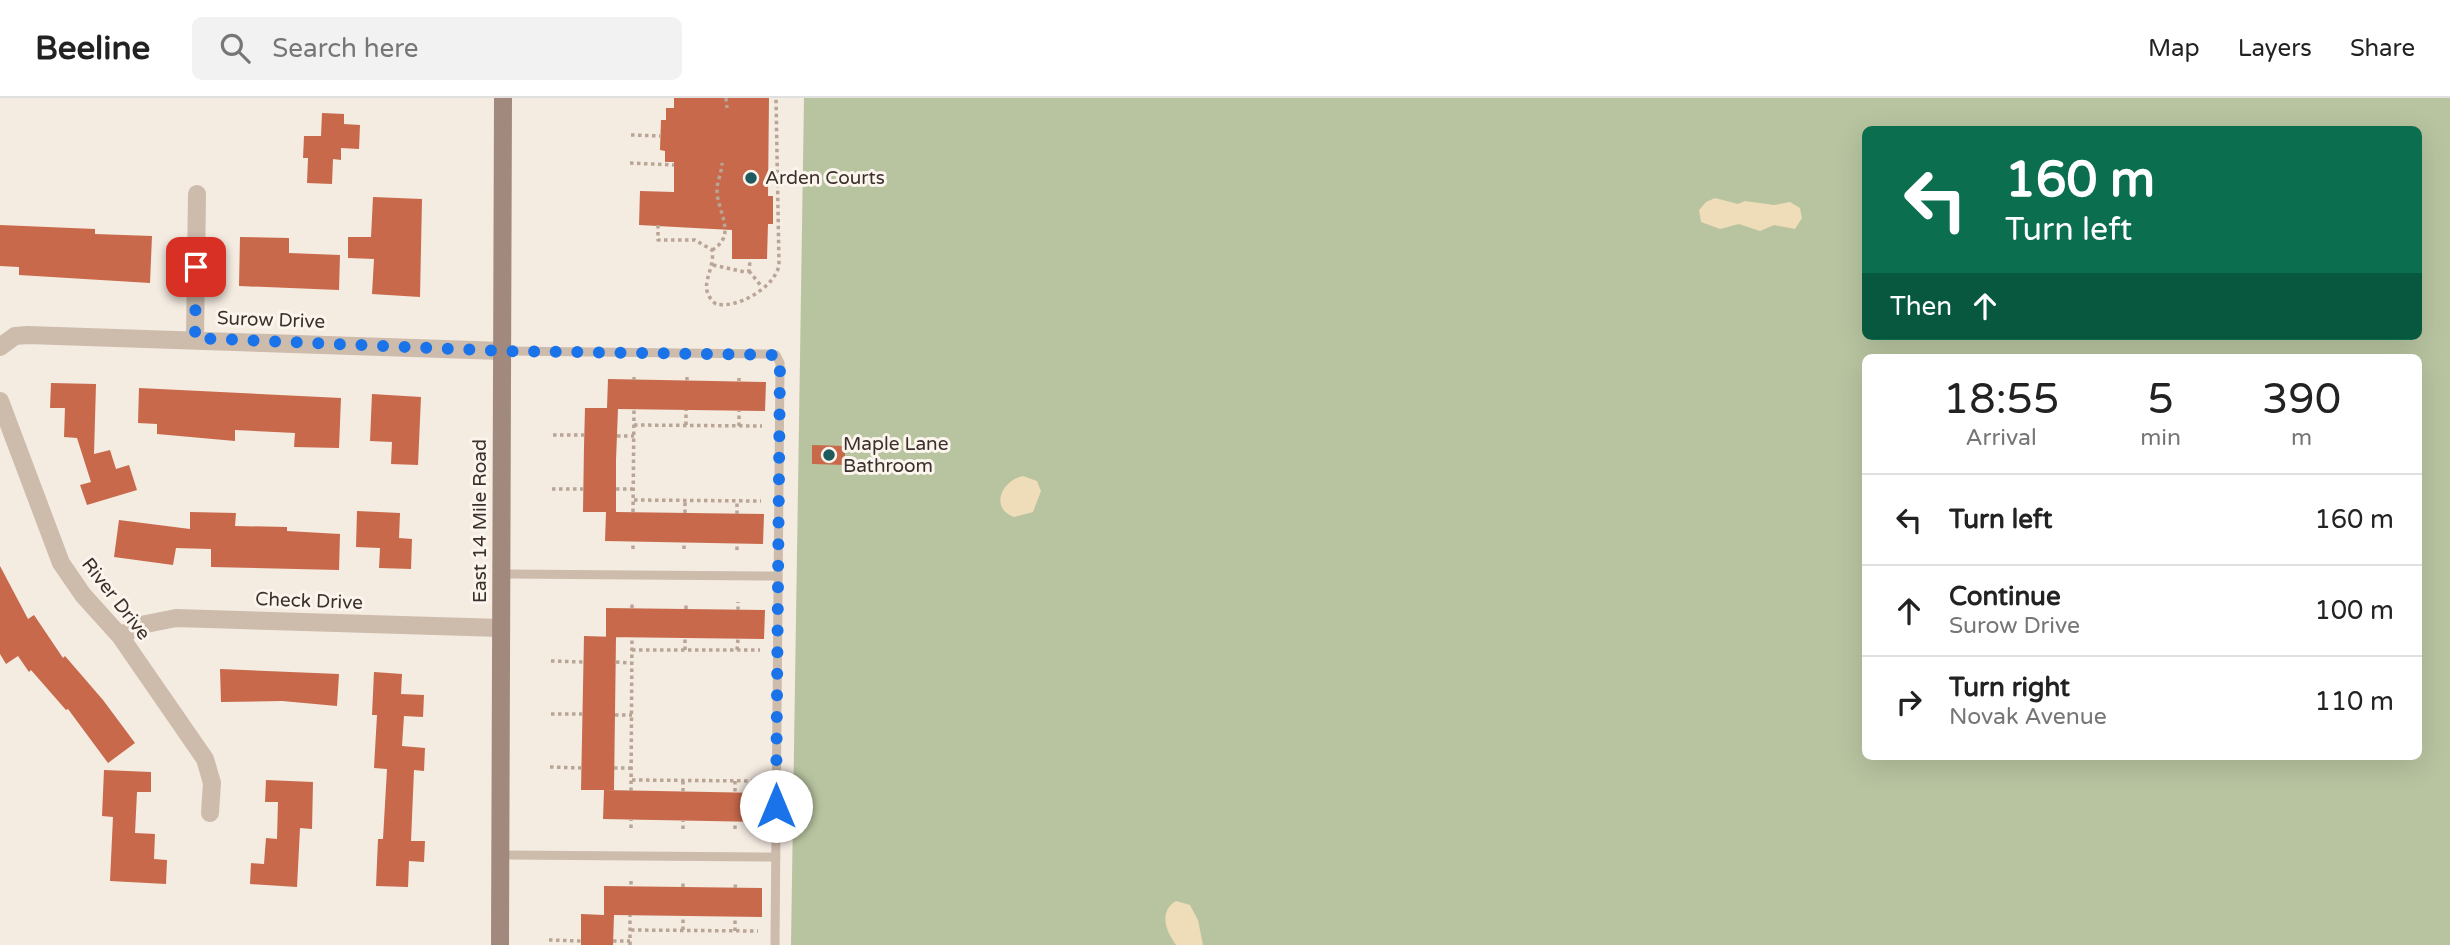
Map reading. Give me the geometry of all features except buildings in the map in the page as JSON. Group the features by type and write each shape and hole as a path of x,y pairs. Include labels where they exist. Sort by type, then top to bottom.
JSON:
{"main road":[{"name":"East 14 Mile Road","path":"500,945 503,98"}],"street":[{"path":"195,338 197,194"},
{"name":"Surow Drive","path":"0,347 15,336 28,335 195,338 502,351"},
{"name":"River Drive","path":"0,401 61,563 83,595 120,635 205,759 212,783 210,813"},
{"name":"Check Drive","path":"120,635 141,625 176,618 501,628"}],"lane":[{"path":"502,351 776,355 780,363 775,945"},
{"path":"501,574 777,576"},
{"path":"500,855 776,857"}],"path":[{"path":"726,98 727,108"},
{"path":"712,250 713,265 705,282 708,295 716,304 730,304 775,277 779,265 776,98"},
{"path":"631,135 660,136"},
{"path":"629,163 674,165"},
{"path":"712,250 723,241 726,229 717,192 722,163"},
{"path":"659,225 658,240 695,240 712,250"},
{"path":"750,261 749,271 762,287"},
{"path":"713,265 734,272 749,271"},
{"path":"633,512 634,409"},
{"path":"686,410 686,425"},
{"path":"739,411 739,426"},
{"path":"634,425 762,426"},
{"path":"553,435 584,435"},
{"path":"617,436 634,436"},
{"path":"552,489 584,489"},
{"path":"616,489 634,489"},
{"path":"634,500 761,501"},
{"path":"685,500 685,513"},
{"path":"737,501 737,514"},
{"path":"633,542 633,549"},
{"path":"684,542 684,550"},
{"path":"737,543 737,550"},
{"path":"632,601 632,608"},
{"path":"686,602 686,609"},
{"path":"738,602 738,610"},
{"path":"631,791 632,637"},
{"path":"685,638 685,650"},
{"path":"737,650 738,639"},
{"path":"632,650 760,650"},
{"path":"551,661 583,662"},
{"path":"616,662 632,663"},
{"path":"551,714 582,714"},
{"path":"615,715 632,715"},
{"path":"550,767 582,768"},
{"path":"614,768 632,768"},
{"path":"632,780 760,781"},
{"path":"683,781 683,792"},
{"path":"735,781 735,792"},
{"path":"631,820 631,828"},
{"path":"683,821 683,829"},
{"path":"735,822 735,829"},
{"path":"736,882 736,887"},
{"path":"613,941 630,943 630,915"},
{"path":"682,930 683,916"},
{"path":"735,917 735,931"},
{"path":"631,930 758,931"},
{"path":"549,940 581,940"}],"green space":[{"path":"804,98 2450,98 2450,945 791,945"}],"sand":[{"path":"1715,198 1738,204 1745,201 1774,205 1790,202 1800,208 1802,218 1795,229 1774,225 1760,231 1739,224 1720,229 1701,222 1699,210 1706,202"},
{"path":"1023,476 1037,481 1041,491 1033,512 1014,517 1002,507 1001,495 1009,483"},
{"path":"1176,901 1190,905 1198,920 1203,945 1176,945 1172,940 1165,916 1170,905"}],"place":[{"name":"Arden Courts","path":"751,178"},
{"name":"Maple Lane Bathroom","path":"829,455"}],"route":[{"path":"196,267 195,338 502,351 776,355 780,363 776,806"}]}
